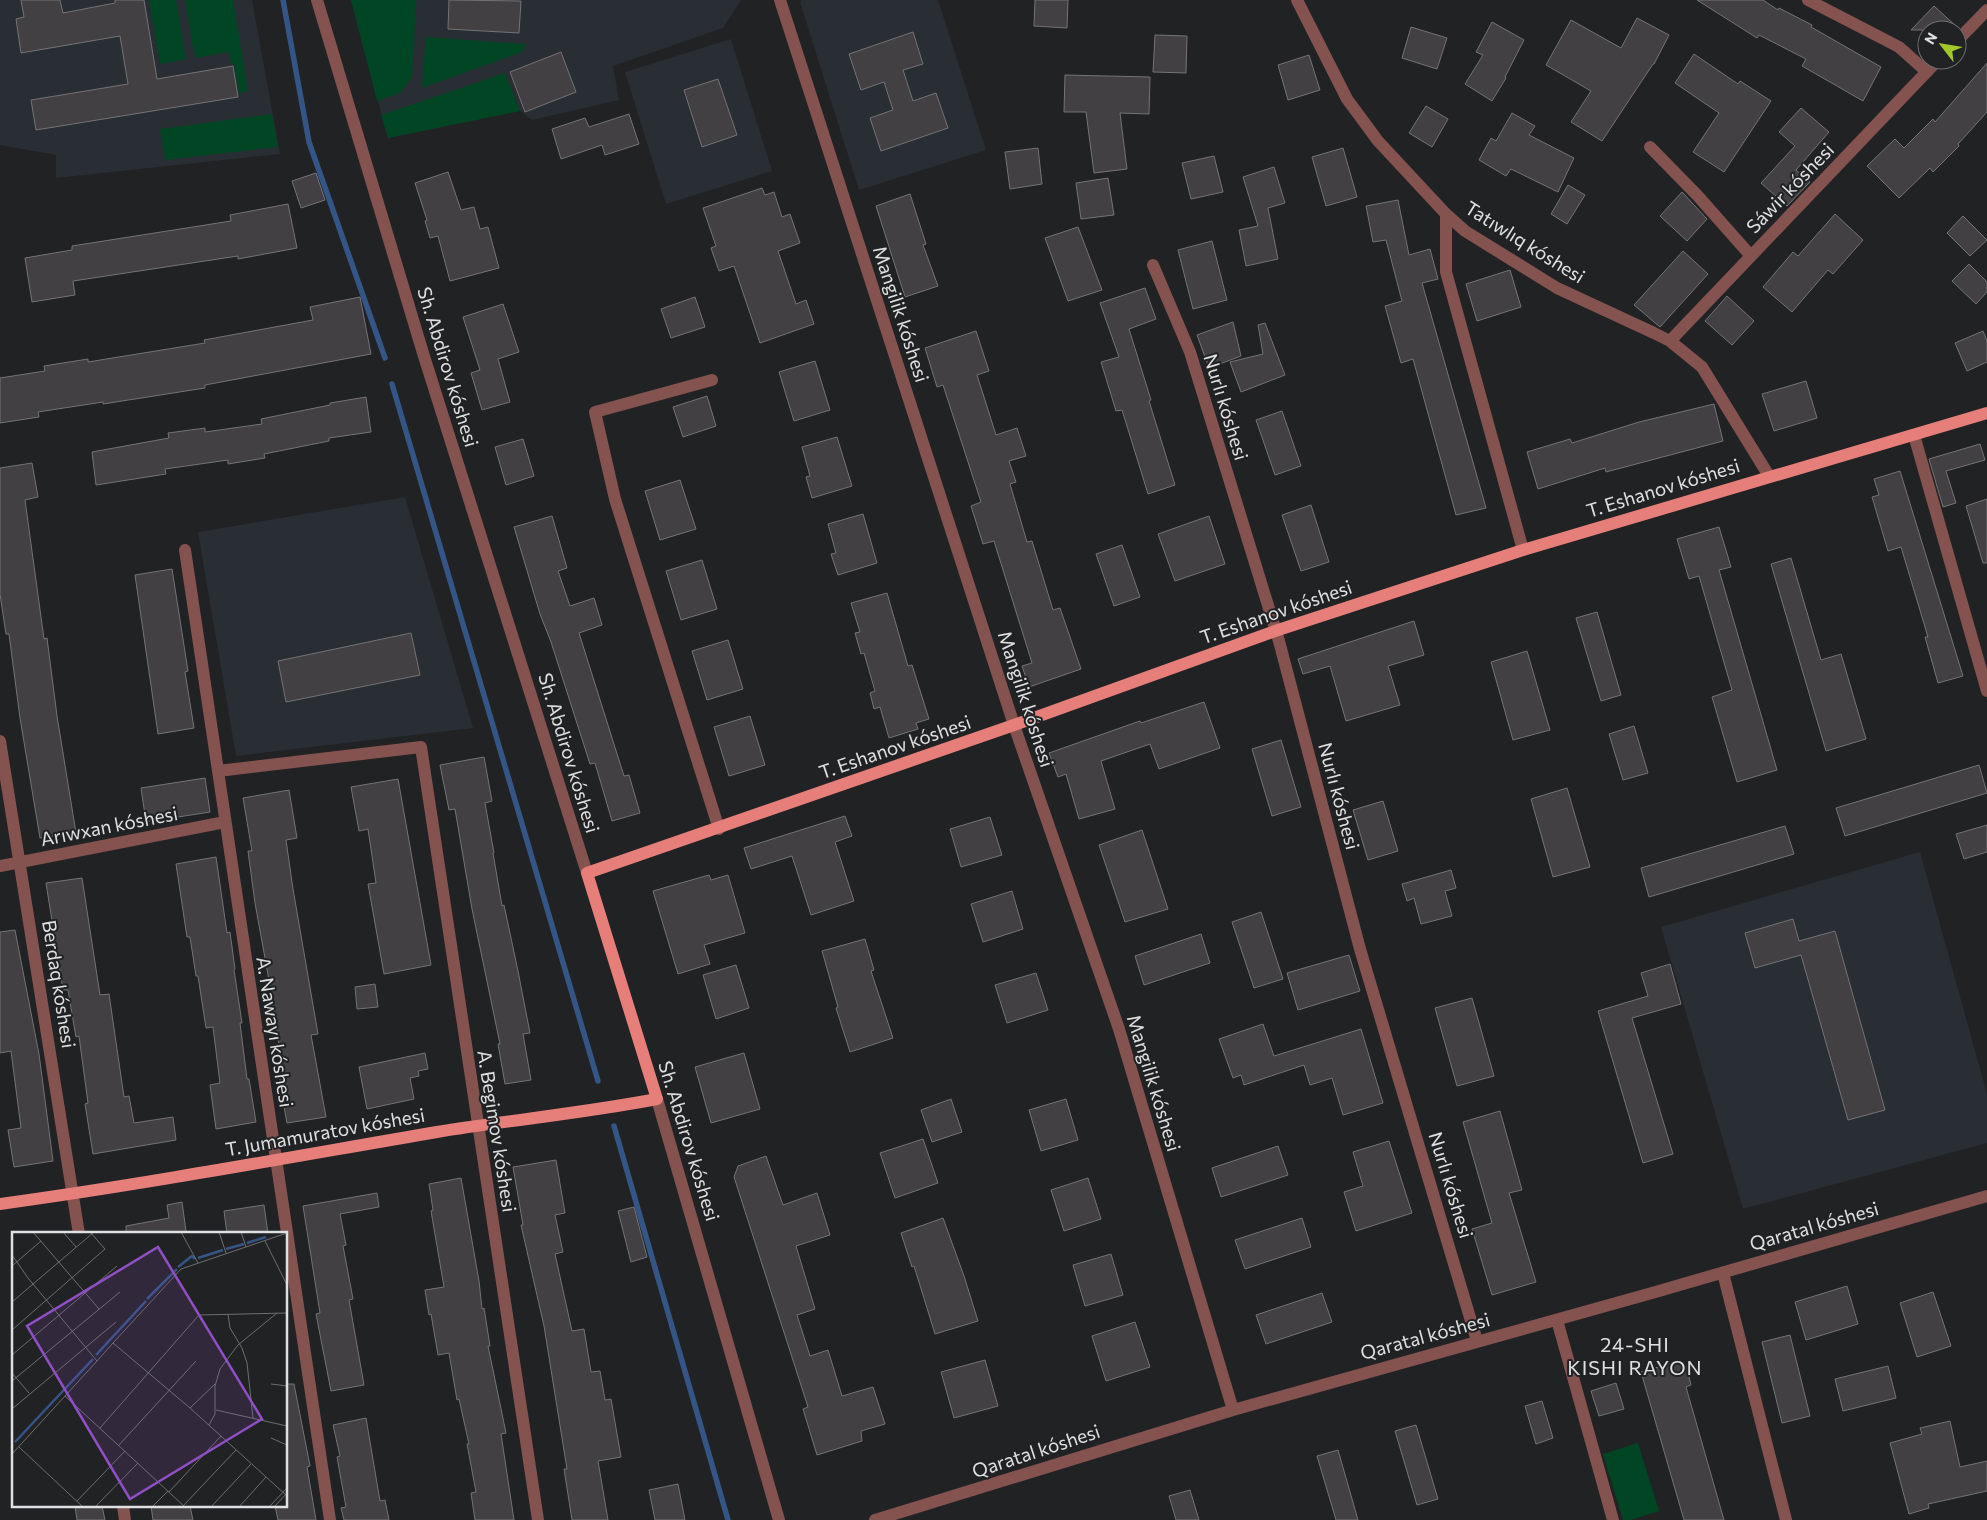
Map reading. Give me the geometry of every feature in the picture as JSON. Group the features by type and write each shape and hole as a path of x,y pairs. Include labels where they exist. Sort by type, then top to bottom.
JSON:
{"main road":[{"name":"T. Eshanov kóshesi","path":"587,873 1014,725 1275,631 1523,550 1987,413"},
{"name":"Sh. Abdirov kóshesi","path":"587,873 657,1099"},
{"name":"T. Jumamuratov kóshesi","path":"0,1204 73,1194 477,1126 657,1099"}],"street":[{"name":"Sh. Abdirov kóshesi","path":"316,0 426,362 587,873"},
{"name":"Mangilik kóshesi","path":"780,0 1014,725 1119,1029 1234,1410"},
{"name":"Tatıwlıq kóshesi","path":"1297,0 1346,99 1378,141 1446,214 1465,231 1558,288 1670,341 1702,366 1769,476"},
{"path":"1808,0 1899,47 1927,72"},
{"path":"1967,31 1987,10"},
{"name":"Sáwir kóshesi","path":"1670,341 1927,72"},
{"path":"1650,147 1697,195 1751,256"},
{"path":"1446,214 1446,272 1523,550"},
{"name":"Nurlı kóshesi","path":"1153,265 1190,352 1275,631 1360,948 1478,1341"},
{"path":"712,380 594,412 615,499 719,828"},
{"path":"1914,435 1987,691"},
{"name":"A. Nawayı kóshesi","path":"185,550 287,1232"},
{"name":"Berdaq kóshesi","path":"0,741 21,862 79,1232"},
{"name":"A. Begimov kóshesi","path":"218,771 421,747 538,1520"},
{"name":"Arıwxan kóshesi","path":"0,866 225,822"},
{"name":"Sh. Abdirov kóshesi","path":"657,1099 779,1520"},
{"name":"Qaratal kóshesi","path":"876,1520 1127,1441 1987,1196"},
{"name":"A. Nawayı kóshesi","path":"288,1239 330,1520"},
{"path":"1723,1272 1786,1520"},
{"path":"1557,1320 1613,1520"}],"shaded area":[{"path":"0,0 252,0 280,154 56,178 56,155 0,145"},
{"path":"351,0 741,0 723,28 613,66 619,100 532,120 520,111 388,138"},
{"path":"802,0 938,0 986,150 859,190 800,2"},
{"path":"731,39 772,171 666,204 625,72"},
{"path":"405,497 473,728 236,756 198,532"},
{"path":"1920,852 1987,1094 1987,1143 1743,1209 1661,927"}],"green space":[{"path":"149,0 176,0 186,59 160,64"},
{"path":"185,0 233,0 248,91 239,93 234,64 231,64 229,52 195,58"},
{"path":"351,0 416,0 412,78 400,93 377,101"},
{"path":"426,37 526,44 522,52 422,88"},
{"path":"505,73 520,111 388,138 381,115"},
{"path":"272,114 278,147 165,160 160,129"},
{"path":"1638,1443 1659,1511 1630,1520 1623,1520 1603,1454"}],"building":[{"path":"21,0 60,0 63,13 115,3 115,0 144,0 157,79 233,66 238,97 36,130 31,100 128,84 120,36 21,53 16,19 24,17"},
{"path":"449,0 521,1 519,33 448,29"},
{"path":"1035,0 1068,0 1067,28 1034,26"},
{"path":"1697,0 1763,0 1778,10 1779,8 1812,25 1811,27 1881,67 1863,101 1802,66 1806,59 1759,35 1757,38"},
{"path":"1934,6 1949,20 1921,20"},
{"path":"1637,18 1669,35 1654,64 1602,141 1571,122 1591,91 1546,65 1571,20 1621,48"},
{"path":"1492,22 1524,40 1506,78 1492,101 1465,84 1483,55 1476,52"},
{"path":"1917,24 1917,30 1911,30"},
{"path":"1411,27 1447,38 1437,69 1402,58"},
{"path":"913,32 923,64 903,70 913,101 936,93 948,128 881,151 870,118 893,110 884,82 861,90 849,54"},
{"path":"1155,35 1187,36 1186,73 1153,72"},
{"path":"561,52 576,92 525,112 510,72"},
{"path":"1694,54 1738,84 1740,81 1771,101 1724,172 1693,152 1719,113 1675,83"},
{"path":"1309,55 1320,90 1288,100 1278,65"},
{"path":"1987,63 1987,112 1958,144 1959,146 1933,172 1930,168 1899,198 1867,166 1895,139 1904,148 1933,119 1935,122"},
{"path":"1065,75 1150,77 1149,114 1120,113 1127,169 1094,173 1086,112 1064,112"},
{"path":"718,79 737,135 702,147 684,90"},
{"path":"1426,106 1448,119 1432,147 1409,133"},
{"path":"1801,108 1829,132 1796,170 1810,182 1787,206 1761,183 1795,146 1779,132"},
{"path":"1512,113 1535,126 1529,135 1574,158 1558,192 1511,169 1506,176 1479,160 1491,138 1496,141"},
{"path":"629,114 639,144 605,155 602,145 561,159 552,129 585,118 589,127"},
{"path":"1038,148 1042,184 1010,189 1005,152"},
{"path":"1343,148 1357,197 1326,206 1312,157"},
{"path":"1214,156 1223,192 1191,199 1182,163"},
{"path":"1274,167 1285,203 1268,208 1278,259 1246,266 1239,230 1258,226 1243,177"},
{"path":"448,172 461,210 474,207 480,229 488,227 499,268 450,281 438,236 430,238 425,221 427,220 415,183"},
{"path":"316,173 325,200 301,208 292,181"},
{"path":"1108,178 1114,215 1081,219 1076,183"},
{"path":"1568,185 1585,195 1567,224 1551,214"},
{"path":"762,188 765,195 774,192 782,217 790,214 800,243 778,251 796,304 806,300 814,324 760,343 734,266 719,271 711,248 716,246 703,208"},
{"path":"1682,192 1707,219 1687,241 1660,216"},
{"path":"910,194 926,244 923,245 938,286 905,297 876,206"},
{"path":"1398,200 1409,255 1430,249 1438,279 1422,283 1486,508 1456,515 1413,359 1401,363 1385,306 1402,301 1386,240 1373,242 1366,206"},
{"path":"288,204 297,248 238,259 238,256 73,281 75,295 32,302 25,258 72,250 72,246 231,221 230,215"},
{"path":"1835,214 1863,240 1833,274 1828,270 1792,312 1763,287 1793,252 1798,256"},
{"path":"1963,216 1987,240 1970,256 1947,233"},
{"path":"1078,227 1102,290 1068,301 1045,238"},
{"path":"1212,241 1227,300 1193,309 1178,250"},
{"path":"1683,251 1708,274 1660,327 1634,305"},
{"path":"1969,264 1987,282 1987,292 1976,304 1952,281"},
{"path":"1510,270 1521,307 1477,321 1466,284"},
{"path":"1145,288 1156,319 1129,329 1175,485 1148,494 1122,410 1116,411 1101,362 1119,357 1100,303"},
{"path":"1727,296 1754,321 1732,345 1705,321"},
{"path":"360,297 371,354 205,385 205,388 38,412 39,417 0,423 0,378 45,371 44,366 88,359 88,362 205,343 204,340 313,320 310,307"},
{"path":"695,297 705,327 671,338 661,309"},
{"path":"503,304 519,352 498,359 510,402 482,410 471,373 480,370 463,317"},
{"path":"1233,322 1241,356 1209,368 1197,335"},
{"path":"1265,323 1285,375 1241,392 1230,362 1263,354 1258,325"},
{"path":"976,331 989,371 977,375 996,435 1017,428 1026,456 1009,461 1016,482 1010,484 1027,542 1032,541 1053,610 1060,608 1081,669 1029,687 1022,666 1032,663 994,541 983,544 971,506 981,502 943,385 937,387 925,348"},
{"path":"1983,331 1987,341 1987,362 1967,371 1955,343"},
{"path":"815,361 830,410 794,421 779,372"},
{"path":"1806,381 1817,418 1774,431 1762,394"},
{"path":"707,396 716,426 683,437 673,407"},
{"path":"366,397 371,432 329,438 329,441 264,454 265,458 228,464 228,460 165,469 166,474 96,485 92,452 169,438 168,433 205,428 205,432 262,424 261,419 330,405 330,403"},
{"path":"1714,404 1723,441 1606,472 1605,468 1538,489 1527,452 1570,439 1572,443 1639,422"},
{"path":"1282,411 1301,466 1275,475 1256,420"},
{"path":"837,437 852,486 812,498 806,477 810,476 802,447"},
{"path":"523,439 534,476 506,485 495,447"},
{"path":"1980,444 1985,460 1946,471 1956,503 1943,507 1929,459"},
{"path":"32,463 38,497 25,500 44,639 47,638 57,716 76,833 40,838 20,718 9,634 6,634 0,594 0,468"},
{"path":"1900,471 1963,676 1938,683 1925,637 1928,637 1901,547 1888,551 1872,497 1879,495 1874,479"},
{"path":"680,480 696,529 660,540 645,491"},
{"path":"1987,499 1987,563 1983,563 1966,506"},
{"path":"1311,505 1329,562 1301,571 1282,515"},
{"path":"863,514 877,563 838,575 831,554 836,553 828,524"},
{"path":"552,516 567,568 558,571 570,606 594,598 602,625 579,633 624,776 629,775 640,813 612,821 595,763 590,764 551,642 540,614 514,527"},
{"path":"1209,516 1225,564 1175,581 1158,534"},
{"path":"1719,527 1731,567 1719,570 1777,770 1737,782 1712,697 1732,690 1699,576 1689,579 1677,539"},
{"path":"1122,545 1140,597 1114,606 1096,554"},
{"path":"1791,558 1821,660 1841,654 1866,739 1826,751 1771,564"},
{"path":"702,560 717,609 681,620 666,571"},
{"path":"172,569 188,671 185,672 194,728 158,734 135,575"},
{"path":"887,593 908,666 912,665 929,719 916,723 918,729 889,738 880,707 874,709 870,693 875,691 864,653 861,654 855,633 860,632 851,603"},
{"path":"1597,612 1621,695 1601,701 1576,618"},
{"path":"1414,621 1424,655 1388,666 1400,705 1346,721 1330,666 1303,674 1298,659"},
{"path":"411,633 420,675 286,702 278,661"},
{"path":"728,640 743,689 707,700 692,651"},
{"path":"1527,651 1550,730 1513,740 1491,662"},
{"path":"1204,702 1220,748 1159,769 1150,744 1101,761 1115,809 1079,819 1066,774 1058,777 1049,753 1140,721 1141,723"},
{"path":"750,716 765,765 729,776 714,727"},
{"path":"1634,726 1648,773 1623,780 1609,734"},
{"path":"1281,740 1301,807 1272,816 1252,749"},
{"path":"484,757 492,801 485,803 493,853 502,906 504,905 530,1033 523,1034 531,1080 505,1084 498,1044 500,1044 472,909 455,809 449,810 440,765"},
{"path":"1979,765 1987,793 1845,836 1836,808"},
{"path":"205,778 210,812 146,822 141,788"},
{"path":"398,779 431,965 384,974 368,884 376,883 368,829 359,831 351,787"},
{"path":"1567,788 1590,867 1553,877 1531,799"},
{"path":"289,790 297,838 286,840 318,1034 311,1035 326,1117 287,1123 279,1080 284,1079 255,903 248,851 252,851 243,798"},
{"path":"1383,801 1398,851 1368,860 1353,810"},
{"path":"845,816 852,836 835,842 854,901 811,915 792,856 751,869 744,848"},
{"path":"990,817 1002,855 961,867 950,829"},
{"path":"1987,825 1987,852 1964,859 1956,834"},
{"path":"1785,826 1794,854 1649,897 1641,868"},
{"path":"1142,830 1168,909 1125,922 1099,845"},
{"path":"216,857 227,933 230,932 247,1079 249,1079 256,1122 216,1129 210,1085 220,1083 213,1027 206,1028 190,937 187,937 176,864"},
{"path":"1451,870 1456,888 1445,891 1452,916 1421,924 1414,898 1407,901 1402,884"},
{"path":"709,875 711,880 728,875 745,933 704,945 710,964 678,974 653,891"},
{"path":"82,878 100,995 109,994 124,1097 129,1096 134,1123 173,1117 176,1140 93,1154 85,1104 88,1103 79,1036 76,1037 68,990 63,990 46,883"},
{"path":"1012,891 1023,929 983,942 971,904"},
{"path":"1261,912 1283,979 1254,988 1232,922"},
{"path":"1793,919 1799,941 1835,931 1885,1110 1848,1120 1801,955 1755,968 1745,933"},
{"path":"15,930 39,1054 53,1161 14,1167 8,1130 21,1128 11,1051 0,1053 0,932"},
{"path":"1201,934 1210,963 1144,985 1135,956"},
{"path":"865,939 874,970 871,971 893,1038 850,1052 836,1008 838,1007 822,951"},
{"path":"1349,955 1360,991 1298,1010 1287,973"},
{"path":"1670,964 1681,1004 1632,1018 1673,1154 1643,1163 1598,1011 1648,996 1641,973"},
{"path":"736,965 749,1008 716,1019 703,975"},
{"path":"1036,973 1048,1010 1007,1023 995,985"},
{"path":"375,984 378,1007 357,1009 355,987"},
{"path":"1472,998 1494,1076 1457,1086 1435,1008"},
{"path":"1263,1024 1274,1056 1361,1029 1383,1103 1343,1115 1332,1078 1310,1085 1304,1065 1244,1085 1241,1075 1233,1078 1219,1039"},
{"path":"425,1053 428,1069 418,1071 419,1076 410,1078 414,1099 367,1109 359,1067"},
{"path":"744,1053 760,1109 711,1123 695,1067"},
{"path":"951,1099 962,1132 932,1142 921,1110"},
{"path":"1066,1099 1078,1140 1041,1151 1029,1110"},
{"path":"1500,1111 1522,1190 1509,1193 1536,1282 1492,1295 1472,1229 1492,1223 1463,1122"},
{"path":"923,1139 938,1183 895,1198 880,1153"},
{"path":"1389,1141 1412,1213 1356,1231 1344,1192 1363,1186 1353,1152"},
{"path":"1278,1146 1288,1175 1221,1197 1212,1168"},
{"path":"766,1156 783,1205 817,1193 830,1235 796,1246 815,1309 797,1315 810,1356 828,1350 842,1396 873,1387 885,1424 861,1431 862,1441 817,1455 803,1409 808,1407 734,1177 738,1166"},
{"path":"556,1160 565,1213 555,1215 563,1252 555,1254 572,1331 584,1329 591,1372 600,1371 605,1400 611,1399 621,1457 598,1461 608,1520 572,1520 564,1469 567,1469 544,1326 521,1225 523,1225 513,1167"},
{"path":"461,1178 482,1309 484,1308 490,1346 488,1346 506,1433 501,1434 514,1520 475,1520 471,1493 476,1492 467,1444 469,1444 459,1399 457,1400 449,1353 438,1355 425,1290 444,1287 431,1211 433,1210 429,1184"},
{"path":"1088,1178 1101,1219 1064,1231 1051,1190"},
{"path":"377,1193 379,1207 340,1214 346,1245 343,1246 353,1299 349,1300 364,1385 331,1391 316,1314 320,1313 303,1206"},
{"path":"182,1202 186,1231 126,1232 126,1226 169,1218 167,1205"},
{"path":"264,1205 268,1232 227,1232 224,1211"},
{"path":"634,1207 647,1257 631,1262 618,1211"},
{"path":"943,1218 978,1321 935,1334 914,1266 912,1267 901,1233"},
{"path":"1302,1218 1311,1247 1245,1269 1235,1240"},
{"path":"1111,1254 1123,1295 1085,1306 1073,1265"},
{"path":"1847,1286 1858,1324 1806,1340 1795,1302"},
{"path":"1933,1292 1951,1346 1917,1357 1900,1303"},
{"path":"1322,1293 1332,1322 1266,1344 1256,1315"},
{"path":"1135,1322 1150,1367 1106,1381 1092,1336"},
{"path":"1790,1335 1810,1416 1782,1423 1762,1342"},
{"path":"985,1360 998,1406 954,1418 941,1372"},
{"path":"1679,1361 1681,1367 1686,1365 1691,1385 1686,1387 1724,1520 1684,1520 1641,1372"},
{"path":"1888,1366 1896,1398 1843,1411 1835,1379"},
{"path":"1616,1383 1624,1409 1599,1416 1591,1391"},
{"path":"288,1384 294,1384 310,1466 307,1467 316,1520 278,1520 275,1508 288,1508"},
{"path":"1542,1401 1553,1438 1536,1444 1525,1406"},
{"path":"366,1418 380,1501 385,1500 389,1520 344,1520 341,1508 346,1507 337,1457 340,1456 333,1425"},
{"path":"1950,1421 1960,1467 1987,1461 1987,1491 1928,1504 1929,1508 1909,1514 1890,1443 1922,1434 1920,1428"},
{"path":"1416,1425 1438,1499 1417,1505 1395,1431"},
{"path":"1338,1450 1358,1520 1336,1520 1317,1456"},
{"path":"678,1484 685,1520 655,1520 649,1490"},
{"path":"1190,1490 1199,1520 1176,1520 1169,1496"},
{"path":"75,1508 102,1508 105,1520 77,1520"},
{"path":"151,1508 190,1508 193,1520 153,1520"}],"waterway":[{"path":"283,0 309,142 385,358"},
{"path":"392,384 598,1081"},
{"path":"614,1126 728,1520"}],"district":[{"name":"24-SHI KISHI RAYON","path":"1635,1356"}]}
